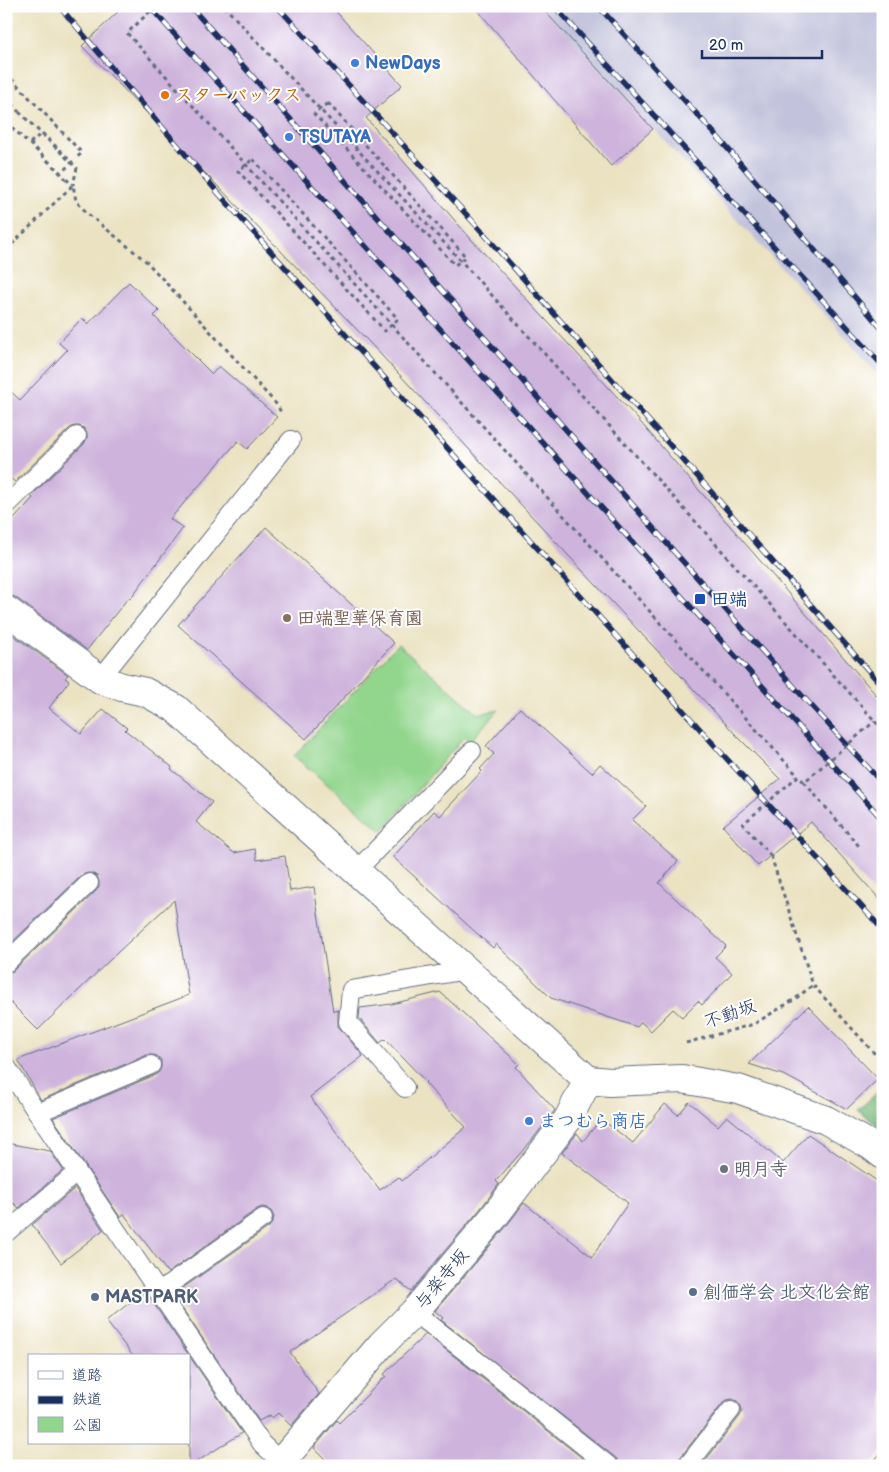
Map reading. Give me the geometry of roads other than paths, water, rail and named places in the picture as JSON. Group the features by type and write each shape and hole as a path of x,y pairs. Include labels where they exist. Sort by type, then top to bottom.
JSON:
{"street":[{"path":"6,610 100,678 122,687 145,692 175,708 588,1080 610,1082 682,1079 738,1090 826,1120 870,1145 883,1155"},
{"name":"与楽寺坂","path":"281,1464 381,1345 414,1312 494,1218 568,1119 588,1080"}],"lane":[{"path":"6,506 77,436"},
{"path":"100,678 291,440"},
{"path":"356,870 472,750"},
{"path":"6,962 89,883"},
{"path":"405,1088 348,1022 350,990 467,970"},
{"path":"37,1113 151,1065"},
{"path":"6,1066 262,1444 281,1464"},
{"path":"6,1233 76,1172"},
{"path":"159,1292 262,1218"},
{"path":"414,1312 609,1466"},
{"path":"687,1466 731,1410"}],"railway":[{"path":"59,6 220,195 883,930"},
{"path":"149,6 883,820"},
{"path":"190,6 796,689 883,784"},
{"path":"277,6 485,235 883,687"},
{"path":"554,6 883,366"},
{"path":"598,6 716,135 883,330"}],"place":[{"name":"NewDays","path":"355,63"},
{"name":"スターバックス","path":"165,95"},
{"name":"TSUTAYA","path":"289,137"},
{"name":"田端","path":"700,599"},
{"name":"田端聖華保育園","path":"287,618"},
{"name":"まつむら商店","path":"529,1121"},
{"name":"明月寺","path":"724,1169"},
{"name":"創価学会 北文化会館","path":"693,1292"},
{"name":"MASTPARK","path":"95,1297"}]}
